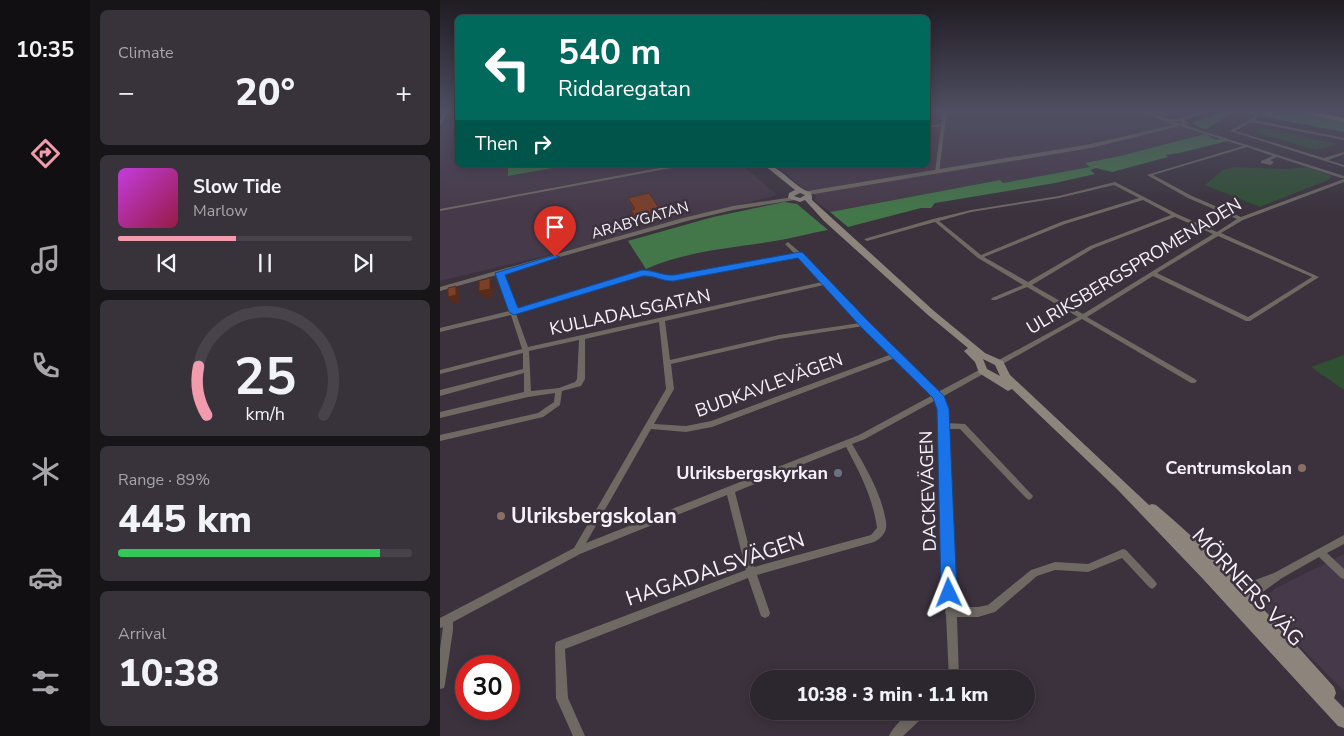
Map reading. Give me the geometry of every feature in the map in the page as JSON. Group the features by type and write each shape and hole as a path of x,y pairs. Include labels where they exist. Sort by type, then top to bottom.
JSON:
{"main road":[{"name":"MÖRNERS VÄG","path":"769,167 791,190 793,197 827,219"},
{"name":"MÖRNERS VÄG","path":"777,174 807,194 808,200 827,219 931,313 982,355 997,364 1006,377 1064,434"},
{"path":"793,197 807,194"},
{"path":"793,197 807,194"},
{"name":"MÖRNERS VÄG","path":"931,313 984,370 1000,380 1121,485 1179,532 1241,595 1344,711"},
{"path":"997,364 998,373 984,370 997,364"},
{"name":"MÖRNERS VÄG","path":"1121,485 1208,574 1344,720"}],"street":[{"path":"937,172 940,145"},
{"path":"807,194 1095,145"},
{"path":"1277,145 1344,166"},
{"path":"1241,219 1190,197 1149,175 1246,146 1344,178"},
{"path":"1323,160 1344,153"},
{"path":"1269,161 1277,156"},
{"path":"440,210 671,167"},
{"name":"ULRIKSBERGSPROMENADEN","path":"997,364 1082,317 1241,219 1344,178"},
{"path":"867,239 971,211 1060,197 1115,183 1175,215 1316,277 1248,320 1152,273"},
{"name":"ARABYGATAN","path":"440,289 685,220 793,197"},
{"path":"980,257 1063,223 1143,198"},
{"path":"994,299 1026,285 1092,247 1175,215"},
{"path":"935,220 980,257 1193,380"},
{"path":"788,244 938,396"},
{"path":"440,330 514,312 642,273 674,278 800,255"},
{"path":"499,273 526,350 528,394"},
{"name":"KULLADALSGATAN","path":"440,372 582,337 826,284"},
{"path":"577,550 670,389 662,320"},
{"path":"668,363 779,337 865,324"},
{"path":"440,415 528,394 559,390 578,384 581,379 582,337"},
{"name":"BUDKAVLEVÄGEN","path":"649,426 686,429 712,424 896,355"},
{"path":"440,393 527,370"},
{"path":"440,684 448,630 444,622 577,550 848,444 984,370"},
{"path":"440,438 540,415 557,403 559,390"},
{"name":"DACKEVÄGEN","path":"938,396 943,409 944,426 953,670"},
{"path":"944,426 962,426 1029,496"},
{"name":"HAGADALSVÄGEN","path":"579,736 562,698 560,646 751,572 874,538 882,529 878,501 872,485 848,444"},
{"path":"730,490 751,572 765,613"},
{"path":"1241,595 1344,539"},
{"path":"1320,552 1344,575"},
{"path":"950,612 978,612 991,609 1034,573 1055,566 1088,568 1123,553 1152,584"},
{"path":"896,736 910,720"}],"shaded area":[{"path":"440,145 455,145 455,167 508,167 509,176 558,167 744,167 777,195 603,242 440,281"},
{"path":"930,145 1161,145 1086,163 1090,167 1003,183 999,180 830,212 814,200 816,197 810,190 802,188 779,167 930,167"},
{"path":"1344,554 1344,691 1268,614 1261,601 1274,589"}],"green space":[{"path":"1161,145 1210,145 1166,155 1168,157 1112,172 1096,168 1090,170 1095,174 1055,183 935,203 931,208 921,208 848,227 830,212 1000,180 1003,183 1090,167 1085,163"},
{"path":"1299,145 1333,145 1315,150"},
{"path":"508,167 558,167 508,176"},
{"path":"1235,167 1285,169 1307,167 1332,176 1328,180 1260,207 1205,185 1223,170"},
{"path":"784,202 797,204 828,230 775,241 693,254 646,269 628,241 713,217"},
{"path":"1344,355 1344,390 1311,367"}],"building":[{"path":"649,193 661,211 635,217 631,210 635,209 628,198"},
{"path":"490,278 490,289 479,291 479,281"},
{"path":"456,286 456,295 448,297 448,288"}],"place":[{"name":"Centrumskolan","path":"1302,468"},
{"name":"Ulriksbergskyrkan","path":"838,473"},
{"name":"Ulriksbergskolan","path":"501,516"}],"route":[{"path":"555,257 499,273 514,312 642,273 674,278 800,255 865,324 938,396 943,409 949,593"}]}
